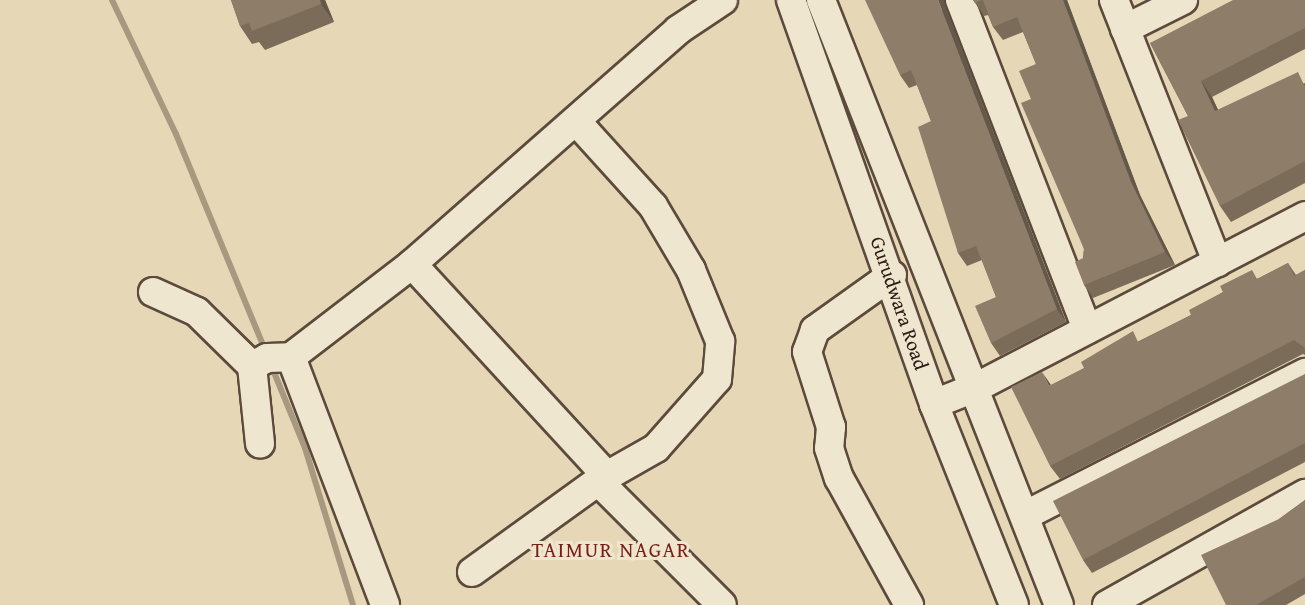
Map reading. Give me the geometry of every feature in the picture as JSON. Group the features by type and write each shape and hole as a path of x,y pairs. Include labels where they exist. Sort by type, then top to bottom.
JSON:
{"street":[{"path":"260,444 272,359 412,264 700,12 723,0"},
{"name":"Gurudwara Road","path":"791,0 892,275 934,404 1006,602"},
{"path":"821,0 977,387 1054,592 1006,602"},
{"path":"960,0 1087,329"},
{"path":"1114,0 1217,262"},
{"path":"1125,29 1183,0"},
{"path":"472,572 603,479 656,448 705,398 721,358 699,287 674,239 653,206 576,121"},
{"path":"934,404 977,387 1305,216"},
{"path":"412,264 603,479 722,605"},
{"path":"892,275 815,330 807,352 831,427 829,448 839,478 909,605"},
{"path":"153,292 196,312 272,359 385,605"},
{"path":"1026,515 1305,373"},
{"path":"1107,605 1305,494"}],"building":[{"path":"231,0 320,0 321,4 252,31 249,23 240,26"},
{"path":"865,0 938,0 1057,309 991,343 975,306 996,297 976,246 958,253 918,127 931,121 911,70 900,75"},
{"path":"983,0 1063,0 1131,182 1165,252 1084,285 1075,262 1083,258 1084,249 1021,103 1031,99 1019,71 1036,64 1017,17 993,27"},
{"path":"1233,0 1305,0 1305,28 1201,81 1215,111 1298,72 1305,87 1305,161 1220,206 1178,120 1188,116 1150,43"},
{"path":"1288,263 1294,276 1305,270 1305,348 1294,340 1050,466 1011,387 1042,372 1049,386 1084,368 1081,362 1133,331 1138,342 1191,315 1189,310 1223,292 1220,286 1252,270 1257,279"},
{"path":"1305,374 1305,443 1083,560 1053,501"},
{"path":"1305,500 1305,577 1256,605 1226,605 1201,555 1279,519"}],"waterway":[{"path":"112,0 176,134 266,352"},
{"path":"271,365 305,448 353,605"}],"district":[{"name":"TAIMUR NAGAR","path":"611,550"}]}
